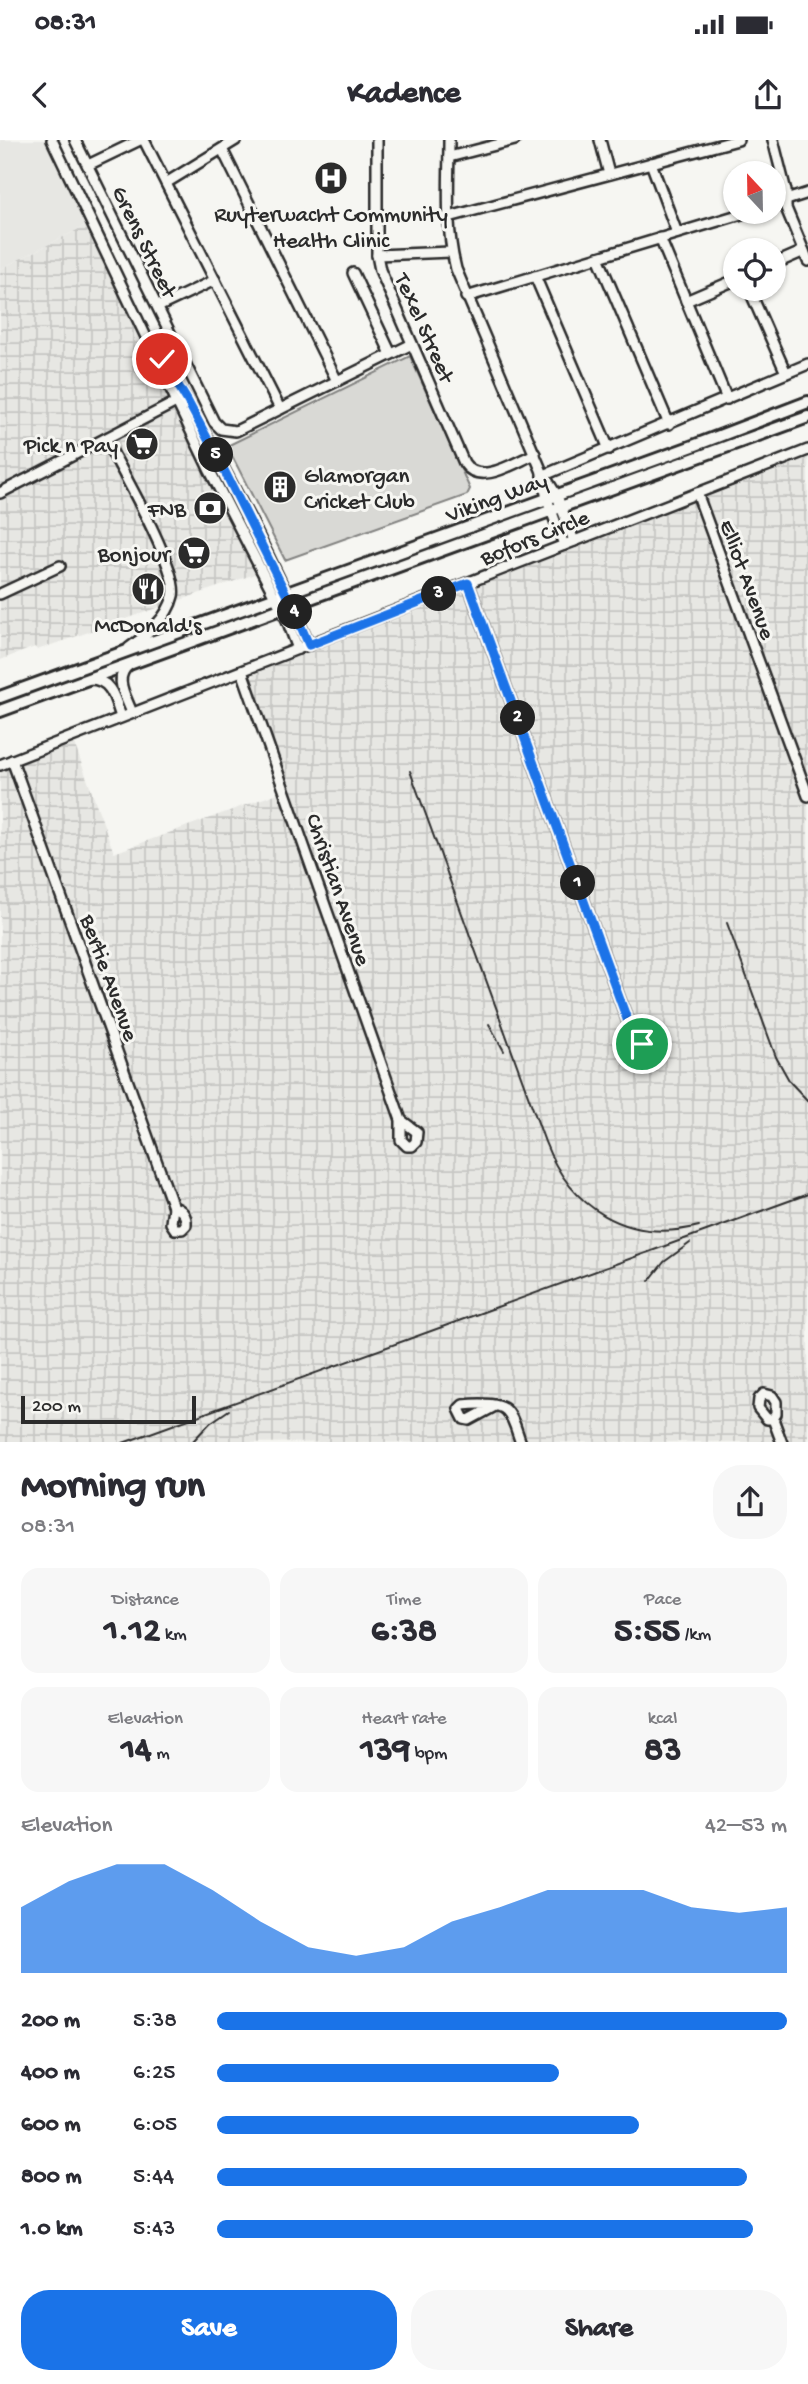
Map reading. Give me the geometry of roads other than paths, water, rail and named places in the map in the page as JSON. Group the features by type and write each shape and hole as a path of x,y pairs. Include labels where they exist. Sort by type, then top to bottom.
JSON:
{"main road":[{"name":"Viking Way","path":"0,697 552,498 808,402"},
{"name":"Viking Way","path":"0,711 808,417"}],"street":[{"path":"52,140 145,333 286,594 309,645"},
{"name":"Grens Street","path":"75,140 214,422 224,431 236,431 280,409"},
{"path":"88,165 142,140 280,409 412,344"},
{"path":"166,183 236,140"},
{"name":"Texel Street","path":"377,140 377,255 382,277 464,463 479,474 488,473 535,454"},
{"path":"449,140 452,252 466,297 535,454 569,543"},
{"path":"449,157 515,140"},
{"path":"600,140 609,174"},
{"path":"449,216 738,140"},
{"path":"773,140 787,200 786,208 808,261"},
{"path":"222,149 337,381"},
{"path":"651,163 677,233"},
{"path":"787,200 808,194"},
{"path":"466,297 723,219"},
{"path":"660,239 727,399"},
{"path":"786,259 804,251"},
{"path":"377,255 452,252"},
{"path":"598,257 669,424"},
{"path":"353,273 391,354"},
{"path":"535,276 609,449"},
{"path":"158,307 215,280"},
{"path":"685,301 723,285"},
{"path":"754,301 786,373"},
{"path":"543,474 609,449 808,364"},
{"path":"0,493 182,399"},
{"path":"182,399 186,418 298,649"},
{"path":"168,406 186,418"},
{"path":"106,439 168,565 173,581 173,595 166,612 151,630 118,654"},
{"name":"Bofors Circle","path":"0,765 808,450"},
{"name":"Elliot Avenue","path":"697,493 808,796"},
{"path":"557,510 579,533 590,534"},
{"path":"568,524 569,543"},
{"path":"0,594 60,566"},
{"path":"468,583 635,1041"},
{"path":"132,713 120,678 124,670 135,662"},
{"name":"Christian Avenue","path":"242,671 401,1120"},
{"path":"86,679 107,684 121,717"},
{"name":"Bertie Avenue","path":"12,760 173,1207"},
{"path":"495,1406 509,1412 521,1442"},
{"path":"773,1419 782,1442"}],"railway":[{"path":"410,771 556,1166 586,1203 605,1216 626,1225 649,1230 699,1226"},
{"path":"727,923 776,1057 790,1082 808,1101"},
{"path":"489,1024 504,1051"},
{"path":"126,1442 808,1194"},
{"path":"649,1281 664,1262 690,1243"},
{"path":"193,1441 210,1423 229,1410"}],"place":[{"name":"Ruyterwacht Community Health Clinic","path":"331,178"},
{"name":"Pick n Pay","path":"142,444"},
{"name":"Glamorgan Cricket Club","path":"280,487"},
{"name":"FNB","path":"210,508"},
{"name":"Bonjour","path":"194,553"},
{"name":"McDonald's","path":"148,589"}]}
